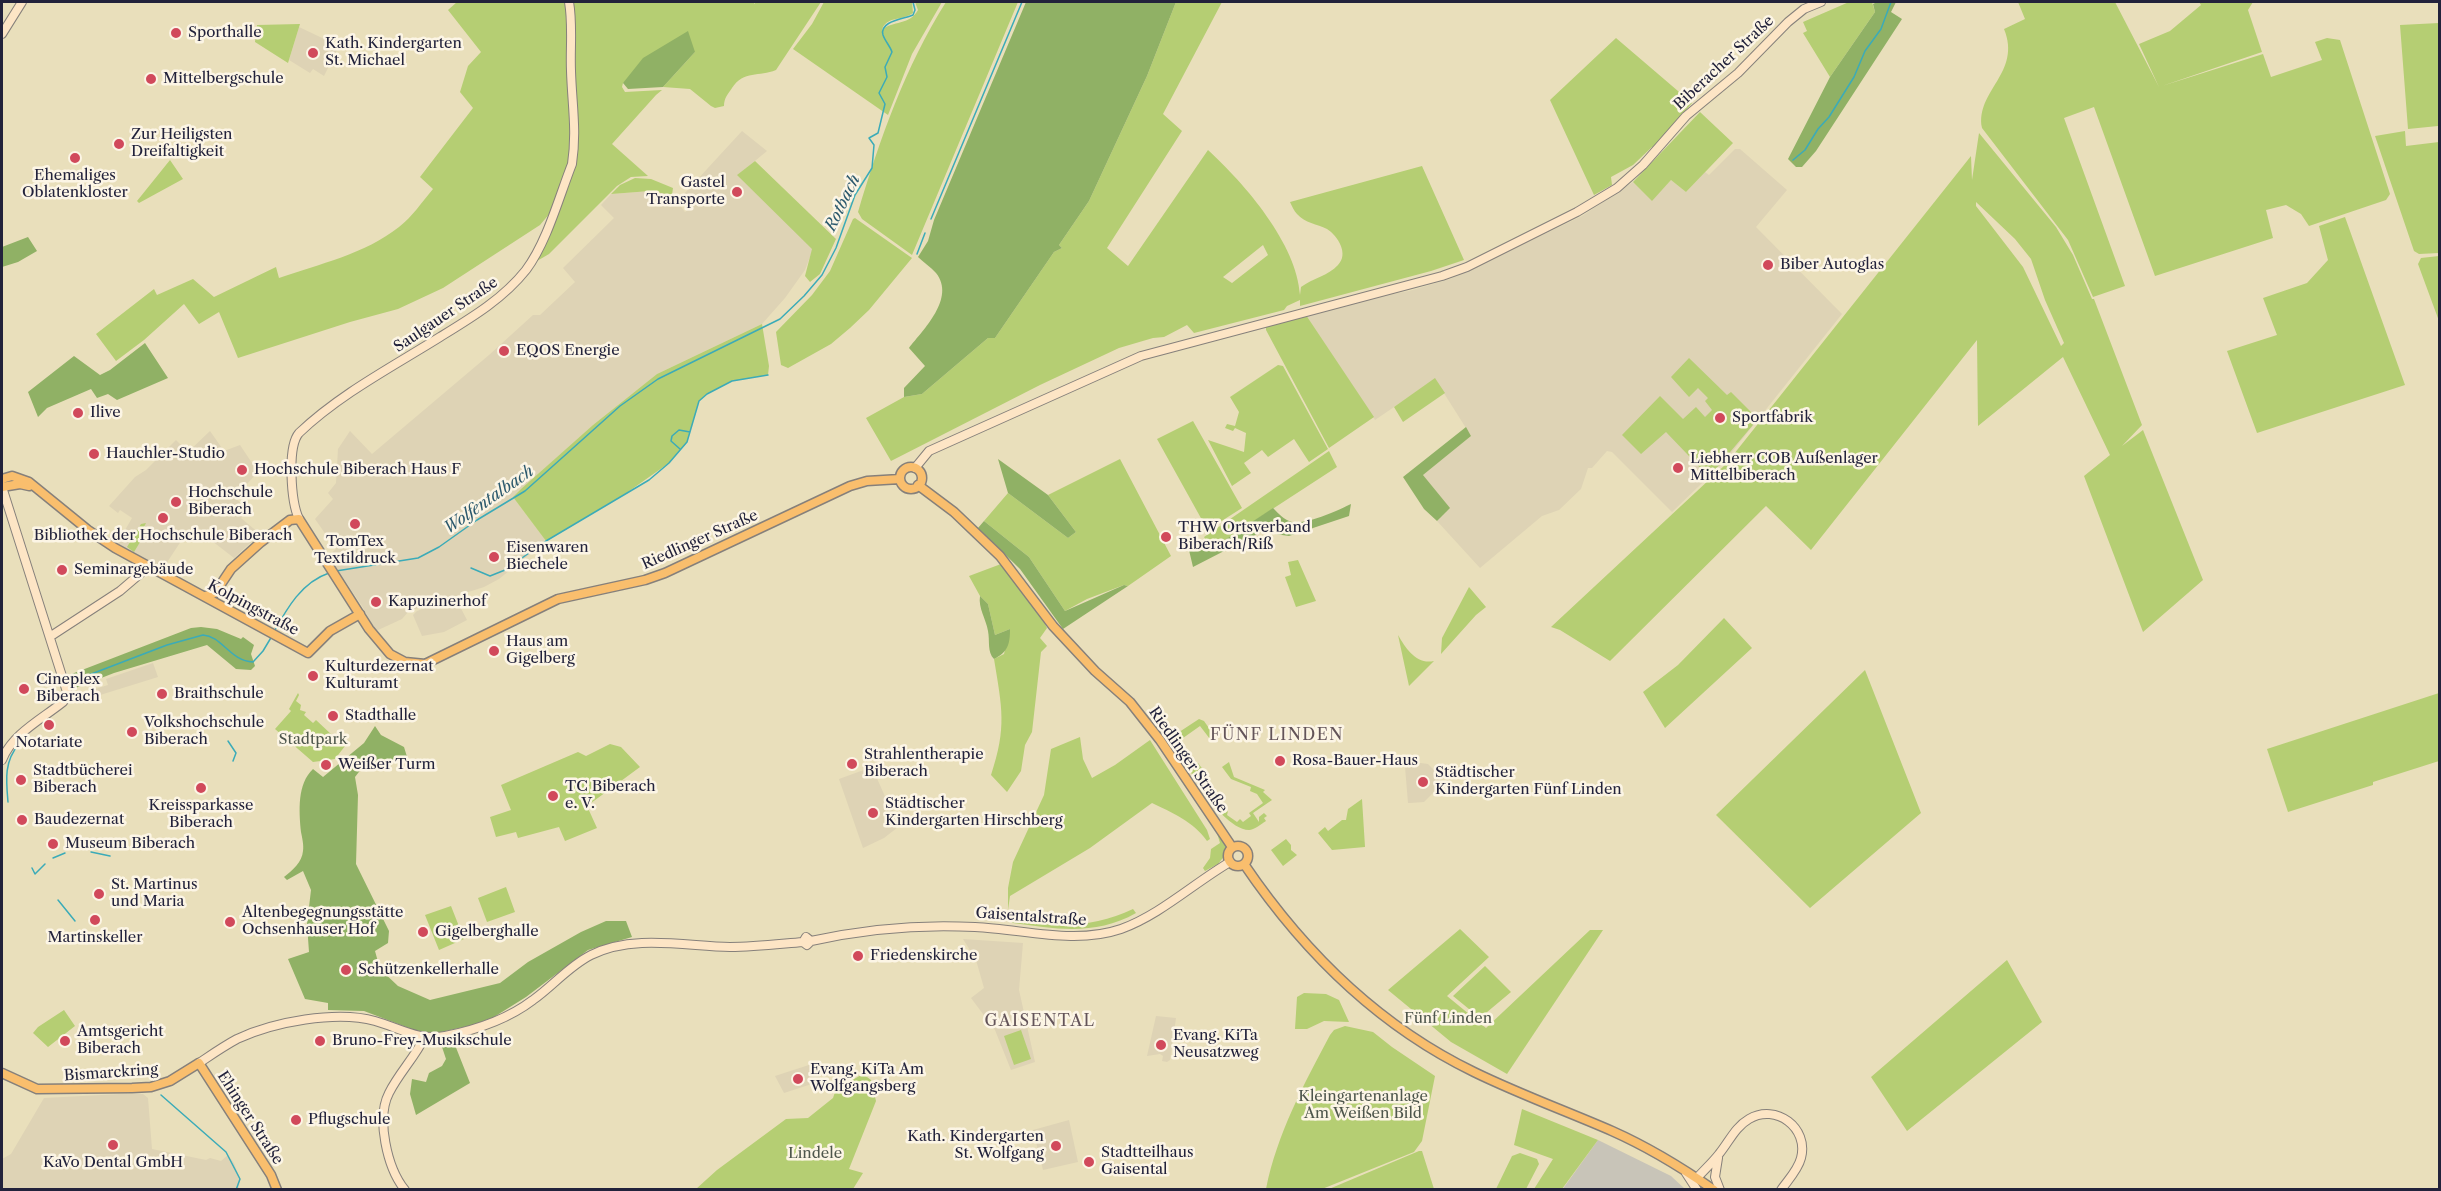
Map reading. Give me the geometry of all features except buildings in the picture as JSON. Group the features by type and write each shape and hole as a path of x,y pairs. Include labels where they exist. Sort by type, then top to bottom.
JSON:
{"main road":[{"path":"2,34 22,2"},
{"name":"Saulgauer Straße","path":"293,506 292,448 299,433 351,392 500,297 516,282 533,258 552,217 572,164 574,150 575,122 571,84 569,2"},
{"name":"Biberacher Straße","path":"915,468 929,450 1154,351 1442,276 1467,267 1577,212 1617,188 1643,165 1677,126 1758,53 1793,17 1821,2"},
{"path":"900,479 903,471 910,467 915,468 921,475 918,485"},
{"name":"Riedlinger Straße","path":"299,519 369,629 395,658 411,664 425,663 558,599 645,580 665,573 850,486 867,481 900,479 907,488 918,485 961,519 1000,556 1053,626 1095,670 1131,702 1160,740 1232,847"},
{"path":"2,760 5,752 19,736 63,702 68,695 11,514 3,481"},
{"name":"Kolpingstraße","path":"3,481 35,488 88,530 148,567 308,653 330,631 346,622"},
{"path":"293,506 299,519"},
{"path":"285,523 293,506"},
{"path":"205,596 215,593 235,564 285,523 293,518 299,519"},
{"path":"51,636 120,591 148,567"},
{"path":"215,593 218,603"},
{"path":"346,622 360,614"},
{"path":"346,622 369,629"},
{"path":"1242,846 1247,850 1248,859 1244,864 1235,866 1230,862 1228,853 1232,847 1242,846"},
{"name":"Gaisentalstraße","path":"424,1038 476,1029 501,1019 532,1001 590,956 615,947 643,944 734,947 807,941 859,932 916,926 974,927 1070,936 1095,935 1122,928 1140,920 1230,862"},
{"path":"1244,864 1299,936 1338,977 1389,1020 1429,1047 1471,1071 1511,1090 1613,1131 1653,1151 1714,1190"},
{"name":"Bismarckring","path":"2,1073 37,1089 151,1087 170,1081 238,1039 258,1031 305,1020 367,1019 424,1038"},
{"path":"412,1035 414,1054"},
{"path":"405,1190 392,1168 384,1117 388,1094 424,1038"},
{"name":"Ehinger Straße","path":"199,1063 271,1174 277,1190"},
{"path":"1697,1178 1720,1154 1738,1127 1748,1119 1766,1113 1781,1116 1792,1123 1798,1131 1802,1148 1798,1166 1781,1190"},
{"path":"1720,1154 1715,1166 1715,1177 1720,1190"},
{"path":"1681,1168 1697,1190"}],"shaded area":[{"name":"Kath. Kindergarten St. Michael","path":"299,27 339,46 324,76 313,69 310,73 289,60"},
{"path":"742,131 767,151 738,175 813,249 805,270 785,298 762,324 657,374 593,425 513,497 546,541 499,579 484,587 409,611 402,619 376,631 328,556 336,549 315,519 333,499 328,493 336,483 338,449 350,431 372,454 533,315 540,315 575,282 563,268 614,218 601,205 611,194 650,191 672,195 685,212 688,210 684,202 684,194"},
{"path":"1735,149 1740,149 1787,190 1756,227 1842,314 1724,462 1672,512 1612,452 1607,451 1592,468 1588,468 1581,489 1559,510 1542,516 1480,568 1437,521 1449,508 1423,475 1471,436 1435,379 1375,420 1306,315 1450,279 1582,216 1633,182 1652,200 1671,180 1686,192 1705,172 1709,175"},
{"name":"Hochschule Biberach","path":"210,431 224,451 240,445 258,472 246,485 241,483 231,495 248,509 241,518 260,534 234,558 203,534 200,537 189,529 162,570 117,544 132,518 120,510 118,513 109,506 135,477 146,470 176,440 188,452"},
{"path":"455,597 467,620 444,632 422,636 413,615 417,611"},
{"path":"153,663 158,677 97,696 95,689 108,685 106,679"},
{"name":"Städtischer Kindergarten Fünf Linden","path":"1413,762 1428,764 1441,777 1439,780 1442,784 1424,802 1408,803 1405,767"},
{"name":"Städtischer Kindergarten Hirschberg","path":"872,767 887,801 902,824 884,838 863,848 839,779"},
{"path":"963,939 1023,943 1019,990 1035,1062 1011,1070 995,1030 971,998 984,988 976,960"},
{"name":"Evang. KiTa Neusatzweg","path":"1156,1016 1176,1018 1170,1060 1167,1062 1162,1061 1163,1056 1160,1054 1147,1056"},
{"name":"Evang. KiTa Am Wolfgangsberg","path":"815,1063 821,1081 784,1093 775,1076"},
{"path":"143,1094 148,1098 152,1149 206,1160 210,1158 221,1161 228,1155 240,1179 239,1189 2,1189 2,1159 11,1154 44,1098"},
{"name":"Kath. Kindergarten St. Wolfgang","path":"1069,1120 1078,1162 1043,1170 1033,1130"},
{"path":"1598,1140 1671,1176 1685,1189 1562,1190"}],"green space":[{"path":"457,2 566,2 569,13 574,164 577,121 571,2 754,2 754,4 756,2 821,2 776,70 747,76 737,82 728,94 724,106 715,108 711,106 690,89 663,87 695,52 623,83 622,87 625,92 662,90 612,144 648,176 631,177 617,186 549,254 537,261 556,206 540,225 443,288 398,309 238,358 219,312 199,324 184,304 144,340 116,361 96,334 154,289 157,295 193,279 214,297 276,267 279,278 357,251 386,236 408,219 433,189 420,177 473,108 460,92 468,66 481,52 448,10"},
{"path":"824,2 912,2 913,13 887,23 882,30 906,21 914,15 918,10 915,2 942,2 912,54 888,115 793,49 812,24"},
{"path":"946,2 1018,2 912,255 862,219 858,212 895,104 918,52"},
{"path":"1026,2 1176,2 1147,76 1089,201 1059,245 1062,248 1054,252 995,338 988,338 922,394 904,397 904,388 925,366 909,348 935,313 942,293 941,283 936,273 918,257 928,241 934,220"},
{"path":"1176,2 1222,2 1163,114 1182,131 1107,248 1128,266 1208,150 1238,180 1267,216 1290,256 1297,276 1300,295 1301,287 1330,272 1338,265 1342,251 1331,232 1300,217 1290,202 1422,166 1464,260 1300,306 1300,300 1287,306 1284,310 1194,333 1187,325 1164,337 1119,348 1040,385 891,461 866,418 904,397 922,394 988,338 995,338 1054,252 1062,248 1059,245 1089,201 1147,76","holes":["1263,245 1268,255 1232,283 1223,277"]},
{"path":"1849,2 1872,2 1875,12 1830,77 1803,33 1807,31 1803,22"},
{"path":"1896,2 1891,12 1902,19 1816,151 1802,167 1796,167 1788,159 1830,77 1875,12 1873,4"},
{"path":"2018,2 2115,2 2159,87 2139,44 2170,31 2201,5 2199,2 2253,2 2248,10 2262,52 2162,86 2263,54 2271,77 2322,60 2315,42 2327,38 2340,40 2390,194 2386,200 2309,226 2301,214 2286,205 2266,210 2273,238 2155,276 2094,107 2064,118 2125,286 2093,297 2068,240 1982,128 1985,103 2007,58 2008,44 2004,29 2025,19"},
{"path":"2439,23 2439,130 2438,126 2408,129 2400,25"},
{"path":"300,24 288,63 255,42 257,25"},
{"path":"688,31 695,52 663,87 628,89 623,83 643,58"},
{"path":"1616,38 1692,103 1653,148 1633,165 1611,177 1612,185 1594,195 1550,100"},
{"path":"1700,112 1733,143 1686,192 1671,180 1652,201 1633,182"},
{"path":"2405,131 2406,146 2439,142 2439,253 2419,254 2414,251 2375,136"},
{"path":"1979,133 2056,227 2073,255 2092,299 2094,299 2142,425 2122,446 2143,430 2203,580 2143,632 2084,476 2110,455 2063,357 1978,426 1977,340 1811,550 1766,506 1610,661 1560,630 1551,627 1725,465 1728,466 1726,464 1971,156 1972,180","holes":["1976,202 2015,239 2031,259 2045,300 2064,343 2061,346 2023,267 1976,206"]},
{"path":"170,160 183,179 139,203 137,201"},
{"path":"755,161 836,239 820,274 810,282 805,276 812,249 737,175"},
{"path":"635,178 651,179 673,188 672,195 650,191 611,194 620,185"},
{"path":"2345,217 2405,385 2257,433 2227,351 2277,335 2263,298 2307,283 2328,260 2319,226"},
{"path":"855,218 912,258 869,310 831,344 788,368 781,365 776,332 812,295 830,271"},
{"path":"28,237 37,251 18,262 2,267 2,247"},
{"path":"2440,256 2439,321 2418,264 2421,258"},
{"path":"1306,315 1374,417 1329,448 1266,330 1266,326"},
{"path":"762,324 769,366 768,375 732,381 707,394 699,401 687,442 669,463 625,494 546,541 513,497 593,425 657,374"},
{"path":"145,343 168,378 117,400 108,394 97,398 91,389 47,408 38,417 28,392 74,356 100,375"},
{"name":"Sportfabrik","path":"1689,358 1727,395 1731,392 1758,419 1709,477 1666,432 1641,454 1622,435 1660,396 1683,419 1696,407 1705,417 1712,410 1705,401 1708,398 1698,388 1689,397 1671,377"},
{"path":"1278,365 1283,366 1328,449 1309,462 1294,439 1268,457 1262,450 1244,463 1251,473 1232,486 1208,440 1244,452 1246,433 1235,428 1233,431 1225,428 1227,424 1235,426 1239,412 1230,397"},
{"path":"1435,378 1445,393 1403,422 1394,407"},
{"path":"1193,421 1242,508 1209,529 1157,439"},
{"path":"1466,427 1471,436 1423,475 1450,508 1437,521 1424,509 1403,477"},
{"path":"1329,451 1337,467 1211,549 1204,537"},
{"path":"998,459 1048,495 1076,532 1068,538 1008,493"},
{"path":"1120,459 1171,556 1128,586 1124,585 1087,599 1065,611 1029,557 984,521 1008,493 1068,538 1076,532 1048,495"},
{"path":"1351,504 1349,516 1289,536 1261,532 1193,567 1188,546 1195,544 1205,551 1211,549 1273,508 1286,520 1298,522 1322,516"},
{"path":"984,521 1029,557 1065,611 1124,585 1128,586 1063,629 1020,569 978,528"},
{"path":"146,523 144,527 148,529 134,552 127,547 141,524"},
{"path":"1298,560 1316,601 1296,607 1285,577 1291,575 1288,562"},
{"path":"1001,564 1037,608 1047,628 1040,638 1047,646 1041,652 1032,732 1025,745 1021,771 1007,792 991,775 999,744 1002,717 994,659 1004,654 1010,629 995,635 988,604 980,596 969,576"},
{"path":"1469,587 1486,607 1441,654 1442,638"},
{"path":"980,596 988,604 995,635 1010,629 1007,647 994,659 980,605"},
{"path":"1724,618 1752,648 1665,728 1643,692 1678,665"},
{"path":"191,628 217,629 241,639 243,637 254,645 251,654 255,666 251,670 236,669 207,645 114,673 73,689 69,675"},
{"path":"1398,635 1408,650 1417,658 1422,661 1434,661 1409,686"},
{"path":"1865,670 1921,813 1810,908 1716,815"},
{"name":"Stadtpark","path":"298,693 296,701 301,705 300,710 306,712 304,715 313,723 316,720 332,735 330,738 332,741 336,738 345,746 335,759 313,762 275,729 291,711 289,709"},
{"path":"2439,693 2439,761 2288,812 2267,749"},
{"path":"1199,719 1204,721 1211,731 1210,739 1200,726 1176,743 1192,766 1198,763 1204,771 1201,773 1203,778 1197,781 1167,740"},
{"path":"375,726 381,735 404,747 408,760 362,768 355,777 358,795 356,864 389,931 388,943 375,951 380,969 398,986 430,1000 500,983 528,962 581,932 606,921 626,921 632,937 588,950 526,997 494,1017 473,1025 441,1032 414,1030 364,1011 328,1010 328,1003 305,999 288,959 309,952 307,924 311,890 303,871 287,880 284,877 296,866 302,855 300,798 304,782 313,769 323,777 364,743"},
{"path":"1080,737 1083,759 1092,778 1150,740 1207,830 1210,839 1207,841 1189,823 1152,803 1090,848 1010,896 1008,910 1008,888 1013,862 1044,795 1051,749"},
{"name":"TC Biberach e. V.","path":"610,744 621,747 640,767 587,806 597,828 565,841 559,827 518,838 516,832 496,837 490,817 511,810 501,785 578,752 586,756"},
{"path":"1229,762 1234,777 1265,790 1263,792 1272,800 1253,813 1259,822 1259,817 1264,813 1267,816 1264,818 1266,821 1251,830 1242,829 1229,820 1216,808 1202,789 1206,787 1225,813 1228,811 1227,815 1237,822 1240,819 1243,822 1251,816 1249,813 1263,803 1257,794 1250,791 1251,787 1231,779 1222,767"},
{"path":"1362,799 1365,847 1332,850 1318,833 1325,827 1328,831 1342,820 1346,820 1348,809"},
{"path":"1217,833 1226,846 1226,854 1218,864 1205,871 1203,868 1210,858 1211,849 1220,843"},
{"path":"1286,839 1291,845 1291,850 1297,855 1283,866 1271,850"},
{"path":"506,887 515,912 487,922 478,898"},
{"path":"451,906 464,939 439,950 425,915"},
{"path":"1133,909 1136,913 1106,925 1060,929 1013,923 1008,918 1008,910 1010,917 1057,925 1104,920"},
{"name":"Fünf Linden","path":"1460,929 1489,957 1447,996 1486,1028 1590,930 1603,930 1507,1074 1451,1042 1388,990"},
{"path":"2007,960 2042,1022 1907,1131 1871,1077"},
{"path":"1485,966 1511,992 1480,1018 1453,996"},
{"path":"1304,993 1326,994 1339,1000 1349,1022 1324,1021 1307,1029 1295,1029 1297,997"},
{"path":"64,1010 75,1026 48,1047 33,1033 38,1027"},
{"name":"Kleingartenanlage Am Weißen Bild","path":"1345,1026 1373,1032 1435,1076 1422,1141 1414,1152 1322,1189 1266,1189 1284,1129 1301,1091 1330,1035 1334,1030"},
{"path":"1021,1030 1031,1059 1014,1065 1004,1036"},
{"path":"453,1040 470,1083 416,1115 410,1094 412,1079 426,1082 429,1073 442,1066 446,1059 442,1047"},
{"name":"Lindele","path":"863,1074 871,1080 876,1101 849,1169 863,1173 853,1189 696,1189 717,1170 786,1119 808,1118 833,1098 836,1089"},
{"path":"1522,1109 1598,1140 1562,1189 1534,1189 1553,1159 1514,1145"},
{"path":"1422,1151 1434,1189 1329,1189"},
{"path":"1520,1153 1537,1159 1539,1164 1526,1189 1496,1189 1512,1156"}],"waterway":[{"name":"Wolfentalbach","path":"336,571 418,558 439,547 477,520 525,491 620,406 658,379 780,319 804,296 822,275 836,248 855,195 872,168 874,145 869,138 878,133 885,104 879,93 887,77 885,67 892,52 883,35 883,30 893,21 913,15 915,10 913,2"},
{"path":"931,219 1022,2"},
{"path":"1793,160 1805,150 1854,77 1865,51 1881,29 1891,2"},
{"path":"917,254 925,233"},
{"path":"471,568 490,576 505,570 546,541 649,480 669,463 687,442 699,401 707,394 732,381 768,375"},
{"path":"680,449 671,441 672,436 679,430 690,432"},
{"name":"Wolfentalbach","path":"274,632 290,605 303,589 319,577 329,573"},
{"path":"73,681 167,645 203,635 210,636 238,658 253,662 272,636"},
{"path":"228,741 236,753 233,761"},
{"path":"8,802 8,764 19,744"},
{"path":"91,852 110,856"},
{"path":"53,858 65,853"},
{"path":"32,868 35,874 45,864"},
{"path":"58,900 75,921"},
{"path":"161,1095 226,1152 240,1179 236,1190"}],"place":[{"name":"Sporthalle","path":"176,33"},
{"name":"Kath. Kindergarten St. Michael","path":"313,53"},
{"name":"Mittelbergschule","path":"151,79"},
{"name":"Zur Heiligsten Dreifaltigkeit","path":"119,144"},
{"name":"Ehemaliges Oblatenkloster","path":"75,158"},
{"name":"Gastel Transporte","path":"737,192"},
{"name":"Biber Autoglas","path":"1768,265"},
{"name":"EQOS Energie","path":"504,351"},
{"name":"Ilive","path":"78,413"},
{"name":"Sportfabrik","path":"1720,418"},
{"name":"Hauchler-Studio","path":"94,454"},
{"name":"Liebherr COB Außenlager Mittelbiberach","path":"1678,468"},
{"name":"Hochschule Biberach Haus F","path":"242,470"},
{"name":"Hochschule Biberach","path":"176,502"},
{"name":"Bibliothek der Hochschule Biberach","path":"163,518"},
{"name":"TomTex Textildruck","path":"355,524"},
{"name":"THW Ortsverband Biberach/Riß","path":"1166,537"},
{"name":"Eisenwaren Biechele","path":"494,557"},
{"name":"Seminargebäude","path":"62,570"},
{"name":"Kapuzinerhof","path":"376,602"},
{"name":"Haus am Gigelberg","path":"494,651"},
{"name":"Kulturdezernat Kulturamt","path":"313,676"},
{"name":"Cineplex Biberach","path":"24,689"},
{"name":"Braithschule","path":"162,694"},
{"name":"Stadthalle","path":"333,716"},
{"name":"Notariate","path":"49,725"},
{"name":"Volkshochschule Biberach","path":"132,732"},
{"name":"Rosa-Bauer-Haus","path":"1280,761"},
{"name":"Strahlentherapie Biberach","path":"852,764"},
{"name":"Weißer Turm","path":"326,765"},
{"name":"Stadtbücherei Biberach","path":"21,780"},
{"name":"Städtischer Kindergarten Fünf Linden","path":"1423,782"},
{"name":"Kreissparkasse Biberach","path":"201,788"},
{"name":"TC Biberach e. V.","path":"553,796"},
{"name":"Städtischer Kindergarten Hirschberg","path":"873,813"},
{"name":"Baudezernat","path":"22,820"},
{"name":"Museum Biberach","path":"53,844"},
{"name":"St. Martinus und Maria","path":"99,894"},
{"name":"Martinskeller","path":"95,920"},
{"name":"Altenbegegnungsstätte Ochsenhauser Hof","path":"230,922"},
{"name":"Gigelberghalle","path":"423,932"},
{"name":"Friedenskirche","path":"858,956"},
{"name":"Schützenkellerhalle","path":"346,970"},
{"name":"Amtsgericht Biberach","path":"65,1041"},
{"name":"Bruno-Frey-Musikschule","path":"320,1041"},
{"name":"Evang. KiTa Neusatzweg","path":"1161,1045"},
{"name":"Evang. KiTa Am Wolfgangsberg","path":"798,1079"},
{"name":"Pflugschule","path":"296,1120"},
{"name":"KaVo Dental GmbH","path":"113,1145"},
{"name":"Kath. Kindergarten St. Wolfgang","path":"1056,1146"},
{"name":"Stadtteilhaus Gaisental","path":"1089,1162"}],"district":[{"name":"FÜNF LINDEN","path":"1277,735"},
{"name":"GAISENTAL","path":"1040,1021"}],"water label":[{"name":"Rotbach","path":"843,203"}]}
